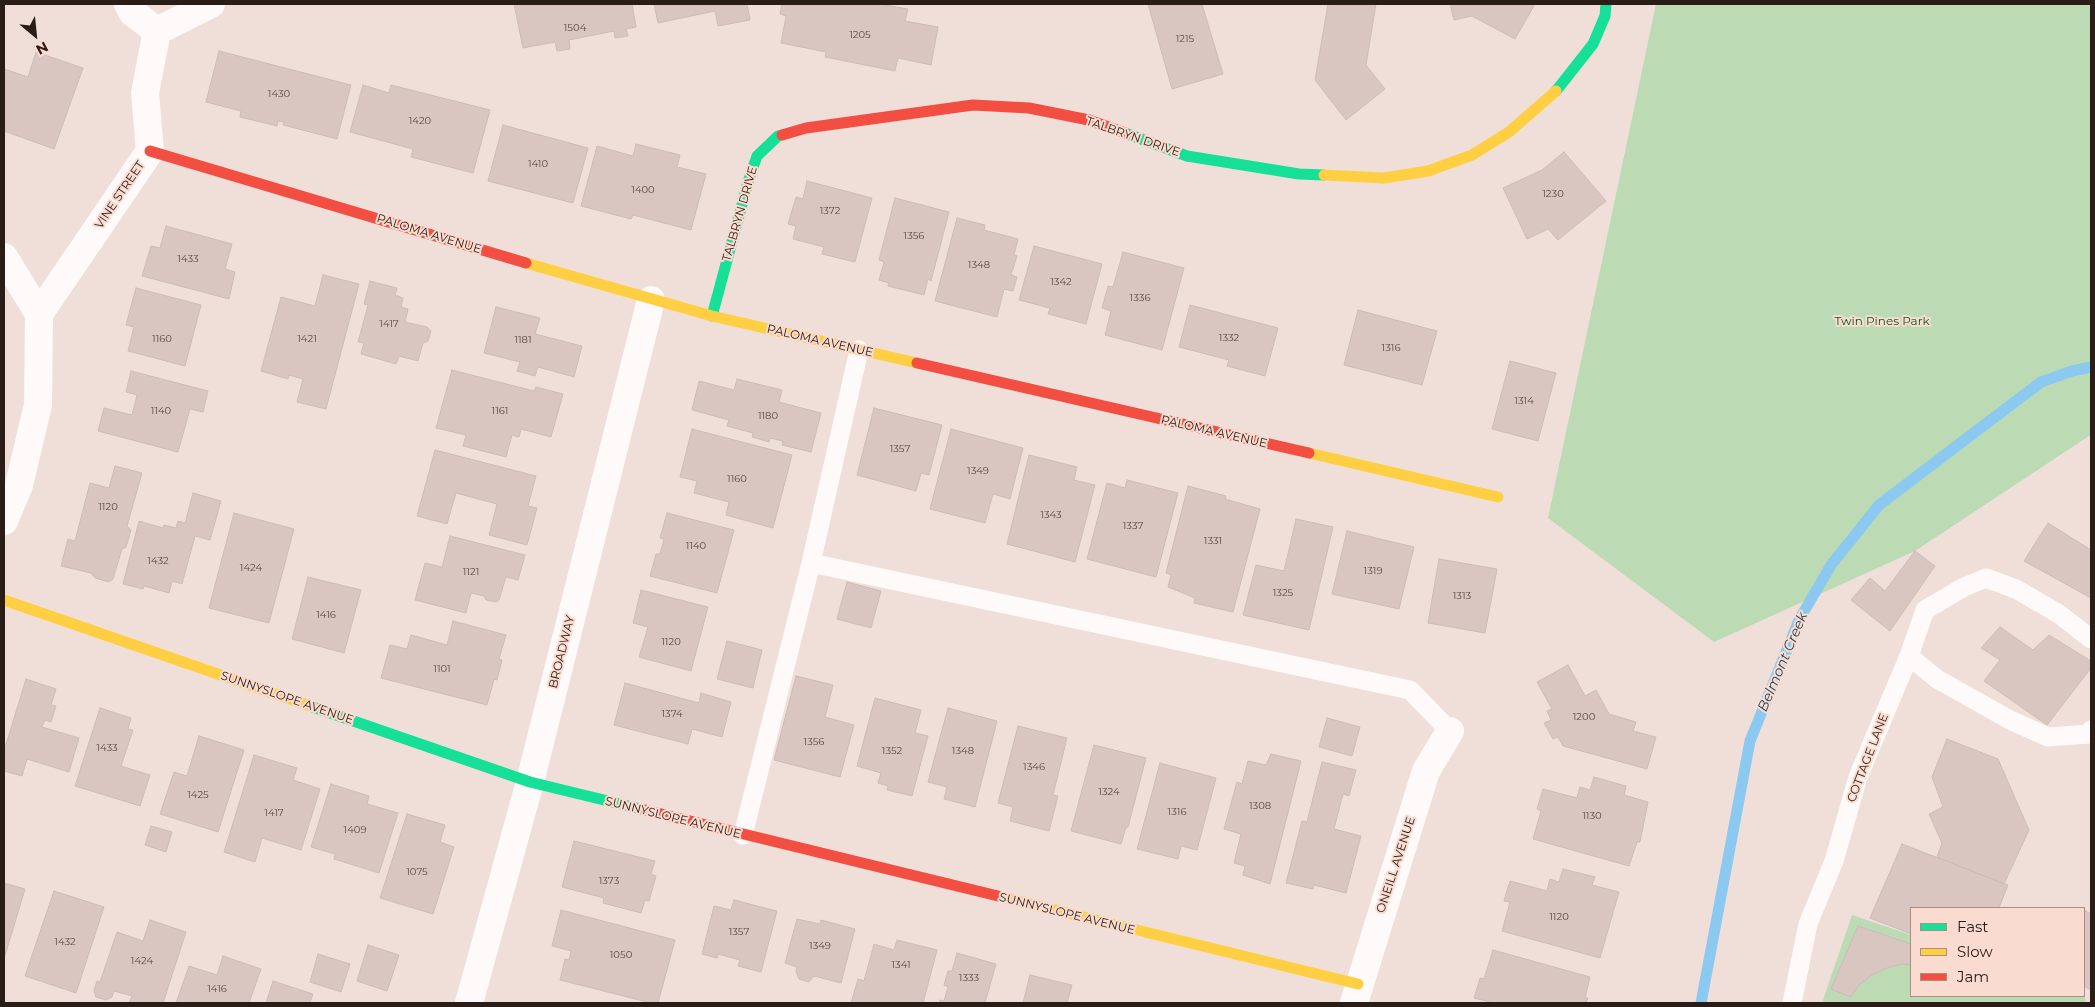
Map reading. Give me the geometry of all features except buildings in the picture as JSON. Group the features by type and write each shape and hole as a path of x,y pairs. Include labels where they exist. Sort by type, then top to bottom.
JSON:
{"street":[{"path":"128,4 132,12 157,31 211,4"},
{"name":"TALBRYN DRIVE","path":"712,316 748,182 757,156 778,136 806,128 973,105 1030,108 1089,120 1187,156 1299,174 1384,178 1428,171 1472,155 1509,132 1559,88 1582,59 1596,37 1605,16 1606,4"},
{"name":"VINE STREET","path":"39,314 150,151 145,93 157,31"},
{"name":"PALOMA AVENUE","path":"150,151 651,300 712,316 1498,497"},
{"path":"4,257 39,314 38,405 19,485 4,521"},
{"name":"BROADWAY","path":"469,1003 530,782 651,300"},
{"name":"SUNNYSLOPE AVENUE","path":"4,600 530,782 743,835 1356,994"},
{"name":"ONEILL AVENUE","path":"1356,994 1426,771 1450,731"}],"lane":[{"path":"743,835 811,563 859,350"},
{"path":"811,563 1410,690 1450,731"},
{"name":"COTTAGE LANE","path":"1792,1003 1808,924 1834,861 1858,778 1909,656 1925,610 1964,587 1986,578 2016,590 2060,614 2091,639"},
{"path":"1909,656 1937,679 2010,720 2048,737 2090,732"}],"green space":[{"name":"Twin Pines Park","path":"1656,4 2091,4 2091,437 2089,436 1915,551 1714,642 1548,518"},
{"path":"1852,915 1910,935 1910,997 2085,997 2086,1003 1822,1003"}],"waterway":[{"name":"Belmont Creek","path":"1701,1003 1750,741 1799,620 1831,565 1879,505 2041,382 2072,371 2091,367"}],"traffic: fast":[{"path":"1556,91 1593,44 1605,16 1606,4"},
{"path":"1125,133 1187,156 1299,174 1324,175"},
{"path":"712,316 748,182 757,156 778,136 782,135"},
{"path":"313,707 530,782 645,810"}],"traffic: slow":[{"path":"1324,175 1384,178 1428,171 1472,155 1509,132 1556,91"},
{"path":"526,263 712,316 917,363"},
{"path":"1309,453 1498,497"},
{"path":"4,600 313,707"},
{"path":"998,896 1358,984"}],"traffic: jam":[{"path":"782,135 806,128 973,105 1029,108 1089,120 1125,133"},
{"path":"150,151 526,263"},
{"path":"917,363 1309,453"},
{"path":"645,810 998,896"}]}
